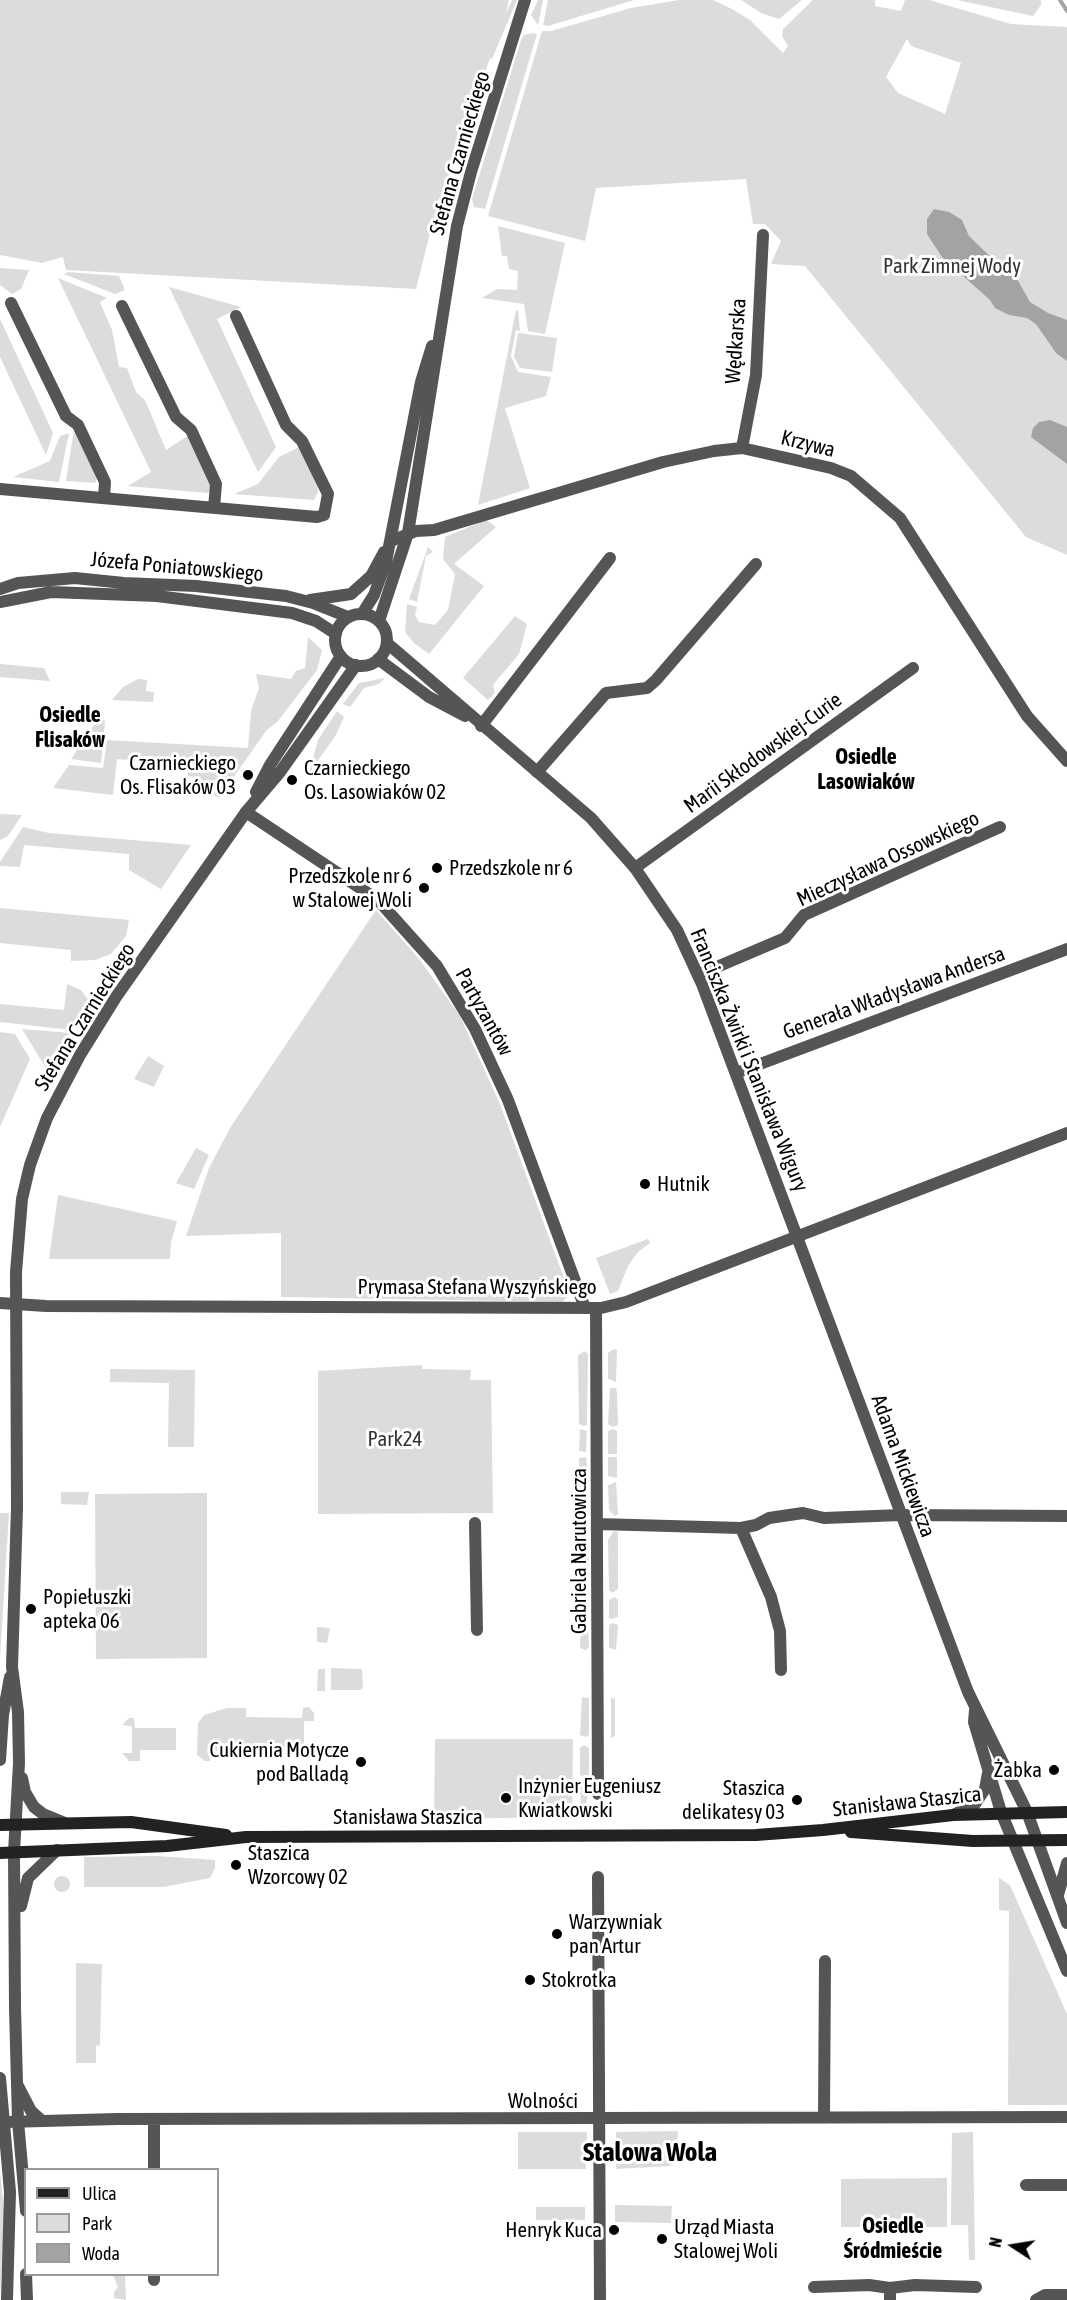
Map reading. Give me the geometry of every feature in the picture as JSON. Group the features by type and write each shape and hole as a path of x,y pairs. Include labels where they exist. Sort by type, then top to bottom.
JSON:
{"main road":[{"name":"Stanisława Staszica","path":"0,1853 167,1846 246,1838 733,1835 823,1830 953,1815 1067,1812"},
{"name":"Stanisława Staszica","path":"0,1825 130,1822 246,1838"},
{"name":"Stanisława Staszica","path":"823,1830 973,1841 1067,1840"}],"street":[{"name":"Stefana Czarnieckiego","path":"379,621 408,533 457,226 471,172 525,0"},
{"name":"Wędkarska","path":"742,448 756,375 763,235"},
{"path":"11,303 66,416 78,425 105,482 104,498"},
{"path":"122,306 176,417 191,430 216,484 214,508"},
{"path":"0,489 317,517 324,515 327,509 328,494 302,441 286,425 236,316"},
{"name":"Stefana Czarnieckiego","path":"362,614 381,577 391,540 422,382 441,319"},
{"name":"Krzywa","path":"391,540 408,533 434,530 663,462 714,451 742,448 831,468 851,476 900,518 1027,716 1067,761"},
{"path":"306,601 340,597 359,588 371,576 391,540"},
{"path":"482,726 610,558"},
{"path":"537,772 606,693 647,688 656,680 756,564"},
{"name":"Józefa Poniatowskiego","path":"0,589 18,583 75,578 241,590 306,601 348,617"},
{"name":"Józefa Poniatowskiego","path":"0,602 51,592 157,596 292,613 316,621 336,634"},
{"path":"362,614 379,621 387,635 387,643 378,659 372,663 356,665 341,656 335,642 336,634 348,617 362,614"},
{"name":"Franciszka Żwirki i Stanisława Wigury","path":"387,643 591,818 635,868 677,930 698,975 796,1236"},
{"name":"Stefana Czarnieckiego","path":"246,812 270,765 341,656"},
{"name":"Franciszka Żwirki i Stanisława Wigury","path":"378,659 429,697 482,726"},
{"name":"Stefana Czarnieckiego","path":"12,1667 17,1500 18,1234 22,1199 30,1165 47,1118 80,1055 116,997 246,812 279,772 356,665"},
{"name":"Marii Skłodowskiej-Curie","path":"635,868 912,668"},
{"name":"Partyzantów","path":"246,812 378,900 437,966 475,1029 508,1100 590,1308"},
{"name":"Mieczysława Ossowskiego","path":"698,975 785,938 804,915 1000,827"},
{"name":"Generała Władysława Andersa","path":"736,1073 1067,949"},
{"name":"Prymasa Stefana Wyszyńskiego","path":"0,1303 59,1306 590,1308 626,1302 1067,1132"},
{"name":"Adama Mickiewicza","path":"796,1236 975,1710 987,1727 1027,1812 1067,1923"},
{"name":"Gabriela Narutowicza","path":"590,1308 598,1524 598,1794"},
{"path":"598,1524 741,1528 756,1525 769,1518 803,1513 824,1518 901,1515 1067,1516"},
{"path":"476,1523 477,1630"},
{"path":"741,1528 771,1597 780,1631 781,1670"},
{"path":"0,1760 3,1714 12,1667"},
{"path":"7,2300 12,2122 17,2084 14,1852 18,1712 12,1667"},
{"name":"Adama Mickiewicza","path":"975,1710 974,1722 1001,1812 1067,1971"},
{"path":"18,1763 25,1792 34,1807 43,1814 65,1823"},
{"path":"953,1815 975,1804 980,1798 985,1789 988,1769"},
{"path":"15,1939 23,1890 28,1878 57,1850"},
{"path":"1058,1896 1062,1874 1067,1863"},
{"path":"598,1877 600,2300"},
{"path":"824,2118 825,1961"},
{"path":"0,2078 12,2122 24,2198"},
{"path":"17,2084 31,2111 42,2121"},
{"name":"Wolności","path":"12,2122 154,2119 1067,2118"},
{"path":"154,2119 154,2168"},
{"path":"1026,2185 1067,2185"},
{"path":"27,2276 27,2300"},
{"path":"814,2287 869,2285 890,2294 915,2285 976,2288"},
{"path":"1036,2300 1046,2295 1067,2295"}],"green space":[{"path":"0,0 509,0 506,13 512,0 517,0 492,59 490,58 429,237 416,289 66,270 63,257 42,263 0,255"},
{"path":"538,0 543,0 538,25 531,15"},
{"path":"548,0 634,0 548,26 543,25"},
{"name":"Park Zimnej Wody","path":"679,0 713,0 750,20 783,53 788,46 782,36 783,29 813,0 875,0 875,6 901,11 905,0 929,0 1011,24 1067,27 1067,555 1026,537 805,266 771,264 781,241 765,224 753,224 746,179 596,188 585,241 488,216 542,31 551,31 631,8","holes":["907,39 911,46 961,63 945,114 898,93 886,77"]},
{"path":"741,0 802,0 779,19 761,13"},
{"path":"957,0 1041,0 1041,5 1033,16"},
{"path":"537,34 485,209 474,207 472,199 521,40 524,35"},
{"path":"498,226 565,243 545,334 528,331 524,304 482,298 497,289 517,290 518,271 509,269 507,256 502,256"},
{"path":"0,268 29,270 21,289 12,294 0,285"},
{"path":"68,272 119,276 125,290 115,294 64,274"},
{"path":"58,278 107,298 100,302 112,330 119,367 127,368 136,392 145,400 166,450 189,435 213,486 211,491 208,493 128,486 151,472"},
{"path":"169,287 241,307 217,319 276,447 258,472"},
{"path":"516,310 520,331 516,330 511,356 518,372 551,377 546,396 505,408 530,488 478,505"},
{"path":"0,319 53,433 46,455 0,357"},
{"path":"518,333 557,338 552,372 520,368 514,357"},
{"path":"74,429 97,478 95,483 66,481"},
{"path":"69,433 59,482 13,477 50,461 60,436"},
{"path":"301,446 317,481 318,492 314,500 234,494 258,484 279,457"},
{"path":"486,520 496,527 454,564 484,586 429,654 414,643 405,632 407,604 417,607 415,615 419,622 435,625 448,610 455,574 443,559 445,537"},
{"path":"428,547 433,552 426,556 417,602 409,599"},
{"path":"515,616 527,624 519,654 493,685 495,693 488,700 463,678"},
{"path":"308,637 322,650 317,670 278,721 266,731 219,798 202,790 199,778 188,776 188,765 117,759 113,795 53,788 69,765 103,768 107,740 248,748 251,711 259,688 256,674 291,679 296,671 305,668"},
{"path":"0,664 44,668 50,681 0,677"},
{"path":"385,678 379,684 364,688 350,707 343,704 359,683"},
{"path":"138,679 147,680 146,691 154,692 153,702 112,700 123,687"},
{"path":"337,711 344,717 336,735 309,773 318,740"},
{"path":"100,716 105,721 101,763 71,759"},
{"path":"0,814 22,815 8,836 0,840"},
{"path":"23,827 49,833 191,845 161,889 129,870 129,854 24,845 20,867 0,866 0,862"},
{"path":"0,908 129,920 126,936 111,954 95,960 71,961 71,950 0,943"},
{"path":"376,910 420,960 460,1016 500,1104 565,1281 568,1296 562,1302 281,1297 281,1233 186,1236 209,1168 230,1128"},
{"path":"67,984 81,990 90,1002 71,1030 0,1022 0,1004 64,1010"},
{"path":"22,1029 70,1033 47,1070"},
{"path":"0,1032 15,1034 30,1059 0,1127"},
{"path":"148,1056 164,1066 154,1087 134,1079"},
{"path":"196,1148 209,1155 194,1189 176,1183"},
{"path":"58,1195 177,1221 171,1242 170,1259 49,1259"},
{"path":"648,1239 650,1243 638,1252 628,1266 618,1291 610,1294 596,1258"},
{"path":"614,1349 617,1350 616,1382 608,1379 608,1353"},
{"path":"585,1351 588,1354 587,1425 584,1426 579,1424 578,1355"},
{"name":"Park24","path":"422,1365 422,1369 471,1370 470,1380 491,1380 493,1513 318,1514 318,1371"},
{"path":"110,1369 195,1370 194,1447 168,1447 169,1383 110,1382"},
{"path":"610,1388 616,1388 617,1393 618,1425 613,1427 608,1424"},
{"path":"580,1429 587,1431 586,1452 579,1451"},
{"path":"613,1429 617,1431 617,1454 608,1454 608,1431"},
{"path":"586,1457 588,1476 580,1479 579,1458"},
{"path":"608,1457 617,1457 617,1478 608,1476"},
{"path":"586,1482 588,1508 580,1515 579,1485"},
{"path":"616,1482 618,1514 615,1516 609,1510 608,1485"},
{"path":"61,1492 89,1492 87,1505 61,1504"},
{"path":"207,1493 207,1658 96,1659 95,1494"},
{"path":"0,1513 9,1513 0,1658"},
{"path":"581,1530 588,1537 589,1564 587,1567 579,1564 579,1532"},
{"path":"614,1531 618,1532 618,1589 612,1593 609,1590 608,1540"},
{"path":"585,1570 588,1572 588,1591 581,1593 579,1573"},
{"path":"582,1597 588,1599 586,1619 580,1617"},
{"path":"615,1597 618,1600 618,1617 611,1619 609,1618 609,1600"},
{"path":"581,1623 588,1624 589,1647 586,1650 580,1648"},
{"path":"613,1623 618,1625 616,1650 609,1648 609,1625"},
{"path":"317,1627 330,1628 327,1643 317,1642"},
{"path":"331,1668 362,1669 363,1688 360,1690 331,1690"},
{"path":"318,1669 325,1669 325,1691 317,1691"},
{"path":"582,1697 589,1698 589,1735 586,1737 580,1735"},
{"path":"611,1698 615,1699 615,1736 611,1738"},
{"path":"309,1707 314,1713 314,1721 304,1721 304,1745 314,1746 314,1754 308,1760 303,1760 302,1750 211,1751 210,1761 205,1761 197,1755 198,1723 204,1715 227,1708 246,1708 246,1717 302,1718 303,1708"},
{"path":"129,1718 134,1718 135,1728 176,1728 176,1750 140,1750 140,1761 129,1761 122,1753 132,1753 132,1726 122,1725"},
{"path":"435,1739 573,1739 572,1817 434,1819"},
{"path":"584,1745 589,1748 589,1776 586,1778 580,1775 580,1748"},
{"path":"587,1782 589,1784 586,1807 581,1805 580,1785"},
{"path":"157,1856 215,1860 215,1868 210,1878 163,1887 84,1887 84,1857"},
{"path":"59,1876 65,1876 70,1884 68,1890 59,1892 54,1887 54,1881"},
{"path":"999,1878 1010,1885 1067,2014 1067,2105 1008,2105 1009,1911 999,1910"},
{"path":"76,1963 102,1964 100,2045 96,2046 96,2063 76,2063"},
{"path":"678,2131 676,2160 670,2166 616,2169 616,2132"},
{"path":"518,2132 587,2132 586,2169 518,2169"},
{"path":"973,2132 975,2260 969,2260 968,2225 951,2225 952,2133"},
{"path":"0,2170 4,2213 0,2300"},
{"path":"947,2178 947,2227 841,2227 841,2179"},
{"path":"615,2205 672,2206 671,2223 615,2222"},
{"path":"536,2207 585,2207 585,2220 536,2220"},
{"path":"113,2276 125,2276 126,2300 114,2298 114,2292 118,2287"}],"water":[{"path":"934,209 949,212 962,220 969,236 1009,275 1017,279 1030,302 1048,313 1067,320 1067,361 1056,353 1036,324 1027,318 1009,315 995,308 990,300 942,257 927,234 927,219"},
{"path":"1050,420 1067,427 1067,464 1031,437 1033,428 1039,422"}],"waterway":[{"path":"1060,0 1067,11"}],"place":[{"name":"Czarnieckiego Os. Flisaków 03","path":"248,775"},
{"name":"Czarnieckiego Os. Lasowiaków 02","path":"292,780"},
{"name":"Przedszkole nr 6","path":"437,868"},
{"name":"Przedszkole nr 6 w Stalowej Woli","path":"424,888"},
{"name":"Hutnik","path":"645,1184"},
{"name":"Popiełuszki apteka 06","path":"31,1609"},
{"name":"Cukiernia Motycze pod Balladą","path":"361,1762"},
{"name":"Żabka","path":"1054,1770"},
{"name":"Inżynier Eugeniusz Kwiatkowski","path":"506,1798"},
{"name":"Staszica delikatesy 03","path":"797,1800"},
{"name":"Staszica Wzorcowy 02","path":"236,1865"},
{"name":"Warzywniak pan Artur","path":"557,1934"},
{"name":"Stokrotka","path":"530,1980"},
{"name":"Henryk Kuca","path":"614,2230"},
{"name":"Urząd Miasta Stalowej Woli","path":"662,2239"}],"district":[{"name":"Osiedle Flisaków","path":"70,728"},
{"name":"Osiedle Lasowiaków","path":"866,770"},
{"name":"Stalowa Wola","path":"650,2152"},
{"name":"Osiedle Śródmieście","path":"893,2238"}]}
